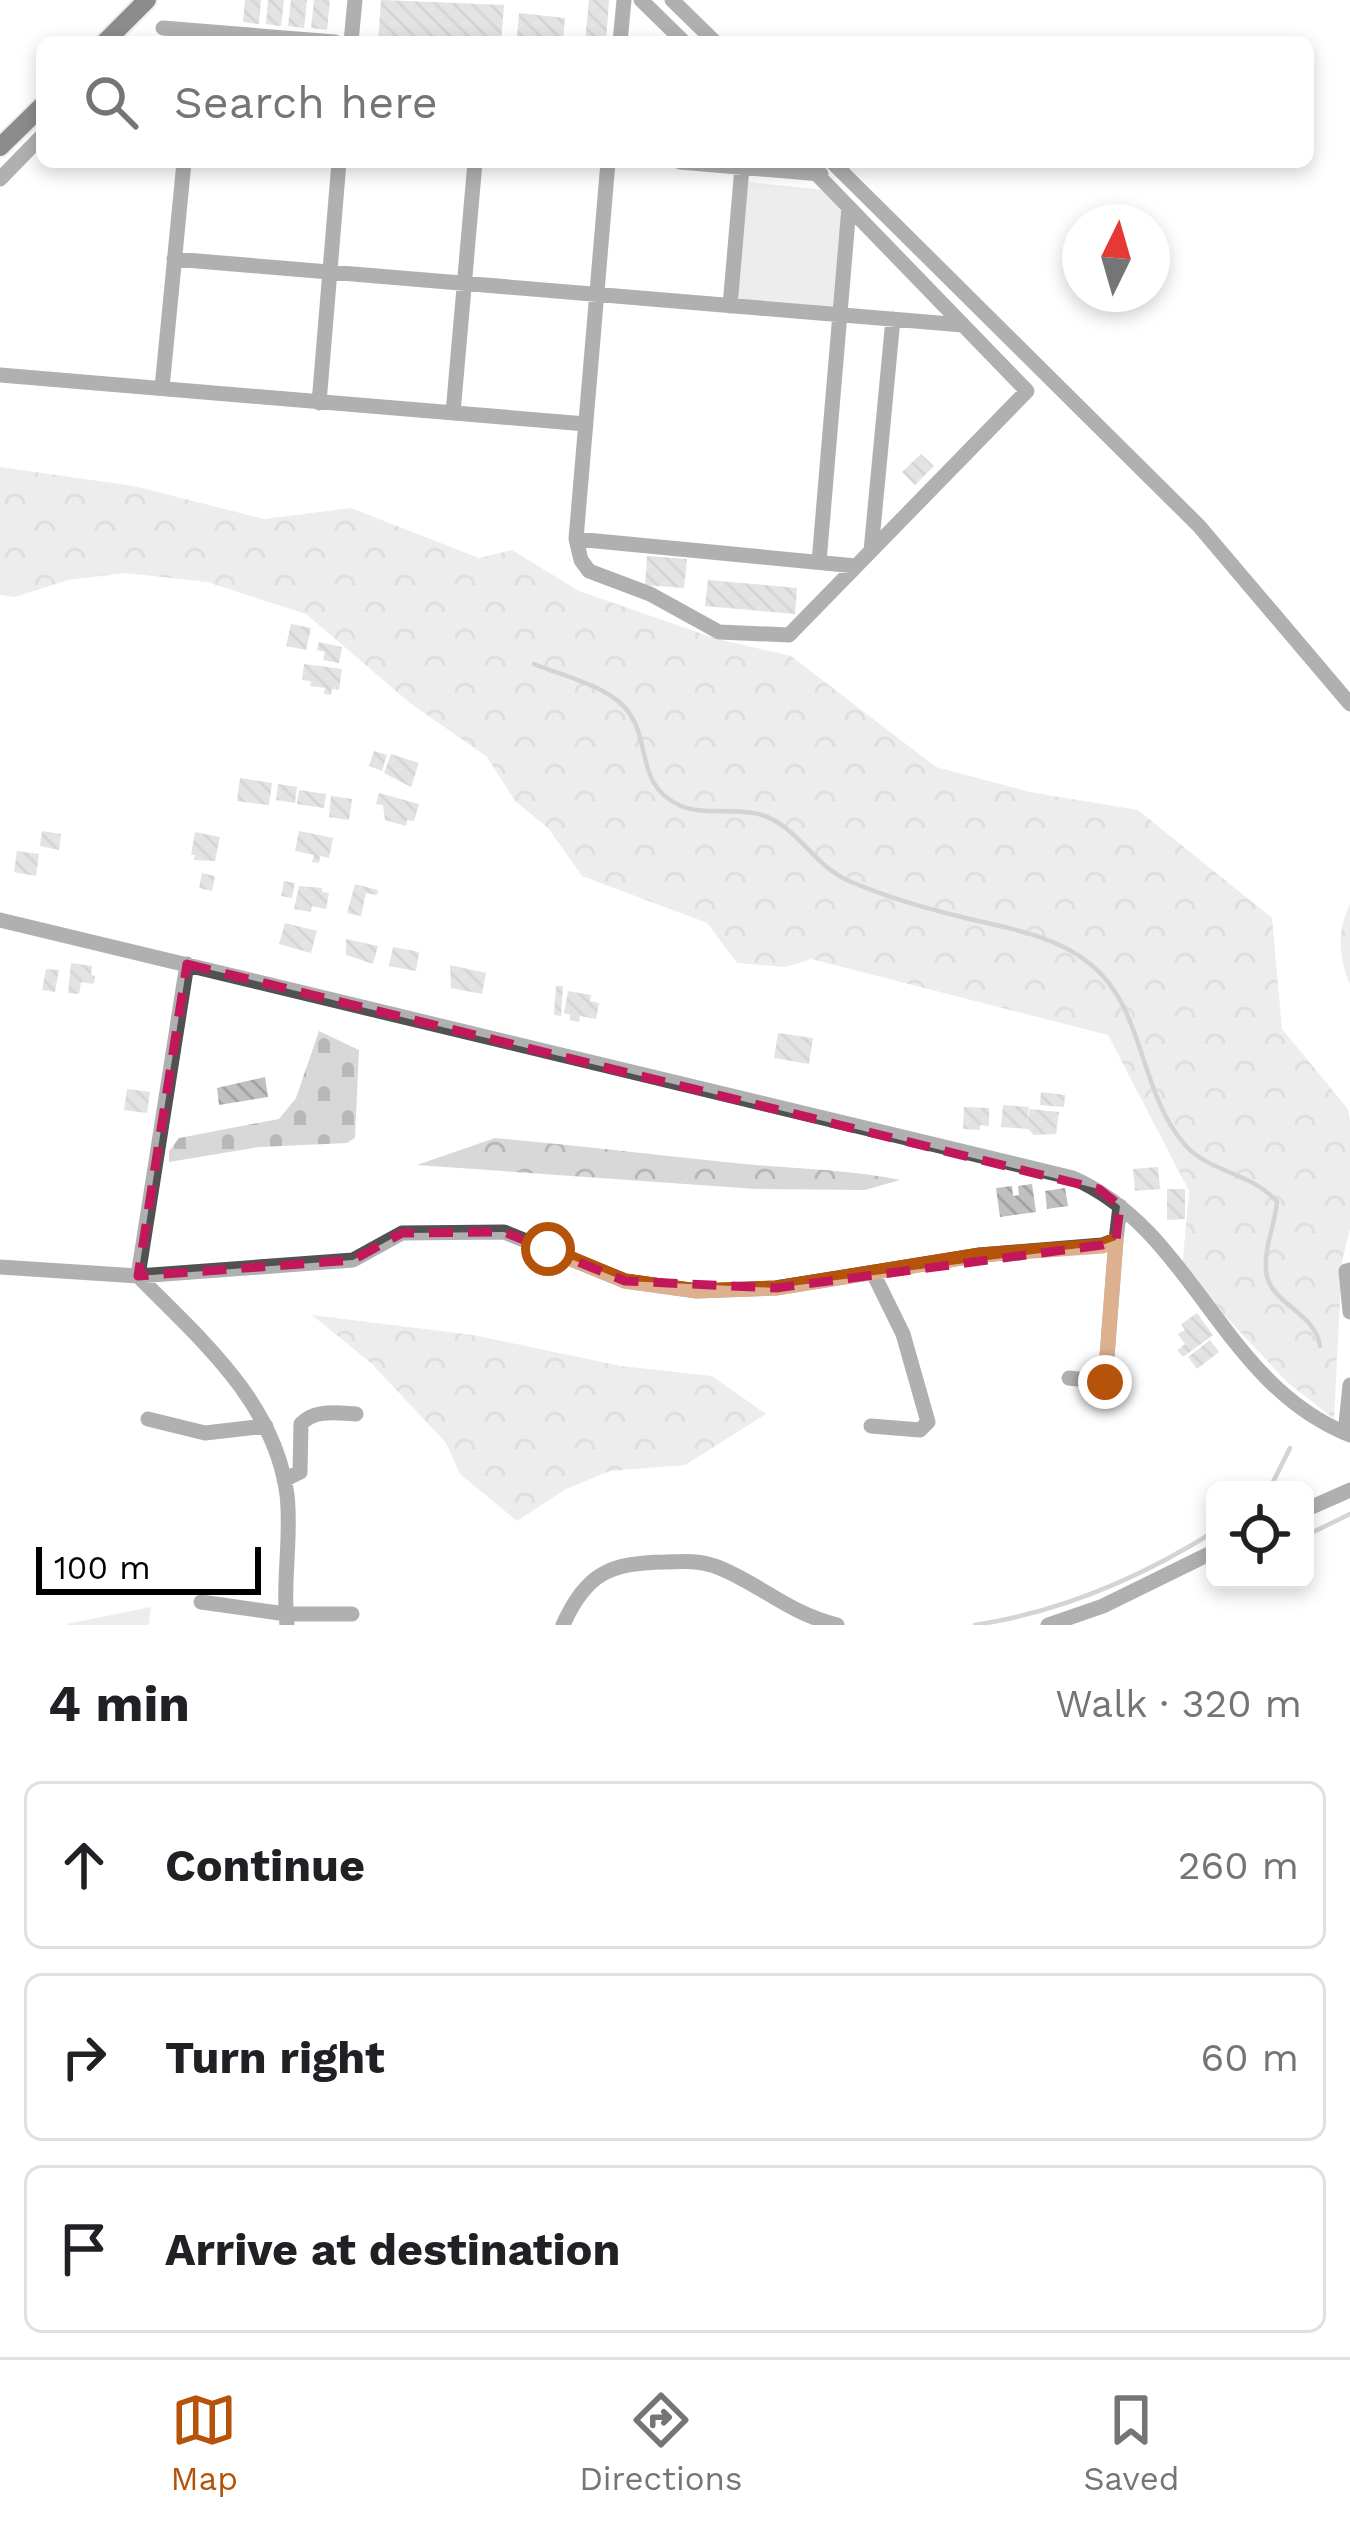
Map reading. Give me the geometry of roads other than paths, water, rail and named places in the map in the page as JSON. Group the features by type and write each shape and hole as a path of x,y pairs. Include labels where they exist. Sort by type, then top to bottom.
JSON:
{"main road":[{"path":"111,36 146,0"},
{"path":"0,148 36,112"}],"street":[{"path":"352,36 355,0"},
{"path":"621,36 624,0"},
{"path":"641,0 678,36"},
{"path":"673,0 709,36"},
{"path":"163,28 261,36"},
{"path":"0,179 36,142"},
{"path":"162,388 183,168"},
{"path":"320,403 339,168"},
{"path":"453,412 474,168"},
{"path":"608,168 576,539 589,571 650,594 719,632 789,635 1027,391 812,168"},
{"path":"730,306 742,168"},
{"path":"812,168 846,176"},
{"path":"838,168 1199,526 1350,704"},
{"path":"819,562 849,207"},
{"path":"174,260 963,326"},
{"path":"871,550 892,320"},
{"path":"0,375 586,424"},
{"path":"576,539 856,566"},
{"path":"0,920 1029,1165 1099,1190 1120,1206 1160,1245 1266,1382 1296,1407 1347,1434 1350,1385"},
{"path":"138,1276 187,964"},
{"path":"1070,1378 1105,1382 1120,1206"},
{"path":"0,1267 138,1276 353,1260 402,1233 504,1232 625,1281 697,1291 776,1288 980,1255 1102,1246 1116,1240"},
{"path":"1350,1270 1346,1271 1350,1312"},
{"path":"871,1426 920,1430 928,1422 903,1334 873,1273"},
{"path":"138,1276 218,1357 278,1445 287,1498 286,1620"},
{"path":"284,1480 300,1472 301,1424 306,1418 356,1414"},
{"path":"148,1419 205,1433 266,1426"},
{"path":"1314,1506 1350,1490"},
{"path":"1048,1625 1103,1606 1206,1555"},
{"path":"563,1625 585,1586 599,1574 626,1563 702,1561 783,1606 837,1625"},
{"path":"201,1601 286,1620 352,1614"}],"waterway":[{"path":"534,664 599,689 622,704 636,726 657,788 681,806 762,815 786,828 849,881 919,906 1044,939 1089,963 1121,1003 1159,1101 1186,1146 1277,1202 1267,1253 1269,1282 1310,1324 1320,1346"},
{"path":"1274,1481 1290,1448"},
{"path":"1314,1532 1350,1514"},
{"path":"975,1625 1100,1590 1206,1536"}]}
